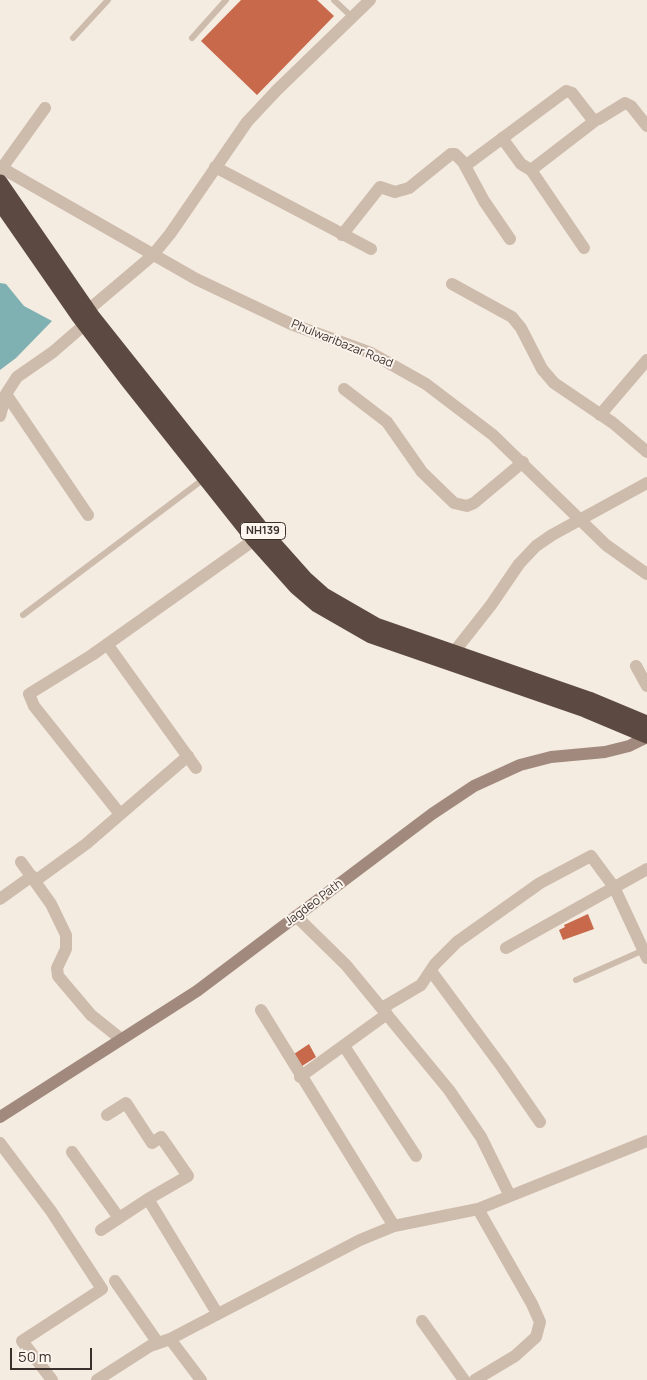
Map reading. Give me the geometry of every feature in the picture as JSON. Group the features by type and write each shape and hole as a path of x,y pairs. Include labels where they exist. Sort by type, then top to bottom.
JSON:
{"highway":[{"name":"NH139","path":"1,172 86,317"},
{"name":"NH139","path":"0,203 163,415 287,560 324,595 376,625 454,652 489,670 584,710 647,727"},
{"name":"NH139","path":"163,415 206,477 254,540 296,587 317,605 370,636 489,670"}],"main road":[{"name":"Jagdeo Path","path":"0,1117 197,991 432,814 474,786 520,764 551,757 605,752 629,746 647,727"}],"street":[{"path":"0,416 6,394 17,377 53,352 86,317 152,256 170,234 215,167 261,107 370,0"},
{"path":"465,166 566,91 572,93 590,117 596,120"},
{"path":"531,170 596,120 625,103 631,106 647,126"},
{"path":"1,172 46,108"},
{"path":"502,138 521,164 531,170 584,248"},
{"path":"342,235 380,187 396,192 409,188 450,154 459,157 484,201 510,239"},
{"path":"215,167 370,249"},
{"name":"Phulwaribazar Road","path":"1,172 152,256 231,297 291,324 372,353 401,368 472,417 522,462 617,554 647,574"},
{"path":"452,284 512,317 521,328 530,350 549,378 562,390 600,415 647,452"},
{"path":"600,415 647,360"},
{"path":"344,389 387,422 422,472 454,503 467,506 474,503 522,462"},
{"path":"6,394 88,515"},
{"path":"454,652 528,553 552,535 647,483"},
{"path":"120,814 34,706 29,694 107,644 254,540"},
{"path":"107,644 196,768"},
{"path":"636,666 647,686"},
{"path":"0,899 86,844 188,756"},
{"path":"300,1077 344,1046 384,1011 414,990 442,955 457,942 540,883 578,861 591,856 614,887 645,954"},
{"path":"21,862 58,916 66,935 66,949 57,968 58,976 90,1015 121,1039"},
{"path":"506,948 647,869"},
{"path":"296,916 346,965 427,1062 467,1114 493,1158 510,1196"},
{"path":"430,971 502,1067 540,1122"},
{"path":"261,1010 300,1077 394,1226"},
{"path":"344,1046 416,1156"},
{"path":"101,1230 148,1199 188,1176 161,1137 152,1142 126,1103 107,1115"},
{"path":"97,1380 164,1341 360,1240 394,1226 478,1209 647,1141"},
{"path":"0,1143 51,1212 102,1289 22,1341 52,1380"},
{"path":"72,1152 119,1218"},
{"path":"148,1199 217,1314"},
{"path":"475,1380 528,1346 536,1337 540,1328 532,1304 478,1209"},
{"path":"116,1281 164,1341 201,1380"},
{"path":"422,1321 464,1380"}],"lane":[{"path":"74,38 108,0"},
{"path":"192,38 226,0"},
{"path":"334,0 352,17"},
{"path":"22,615 206,477"},
{"path":"576,980 645,954"}],"water":[{"path":"0,283 6,284 24,306 52,321 16,358 0,370"}],"building":[{"path":"241,0 317,0 334,16 257,95 201,41"},
{"path":"588,914 594,929 563,940 559,930 565,927 564,925"},
{"path":"309,1044 316,1057 299,1068 291,1056"}]}
